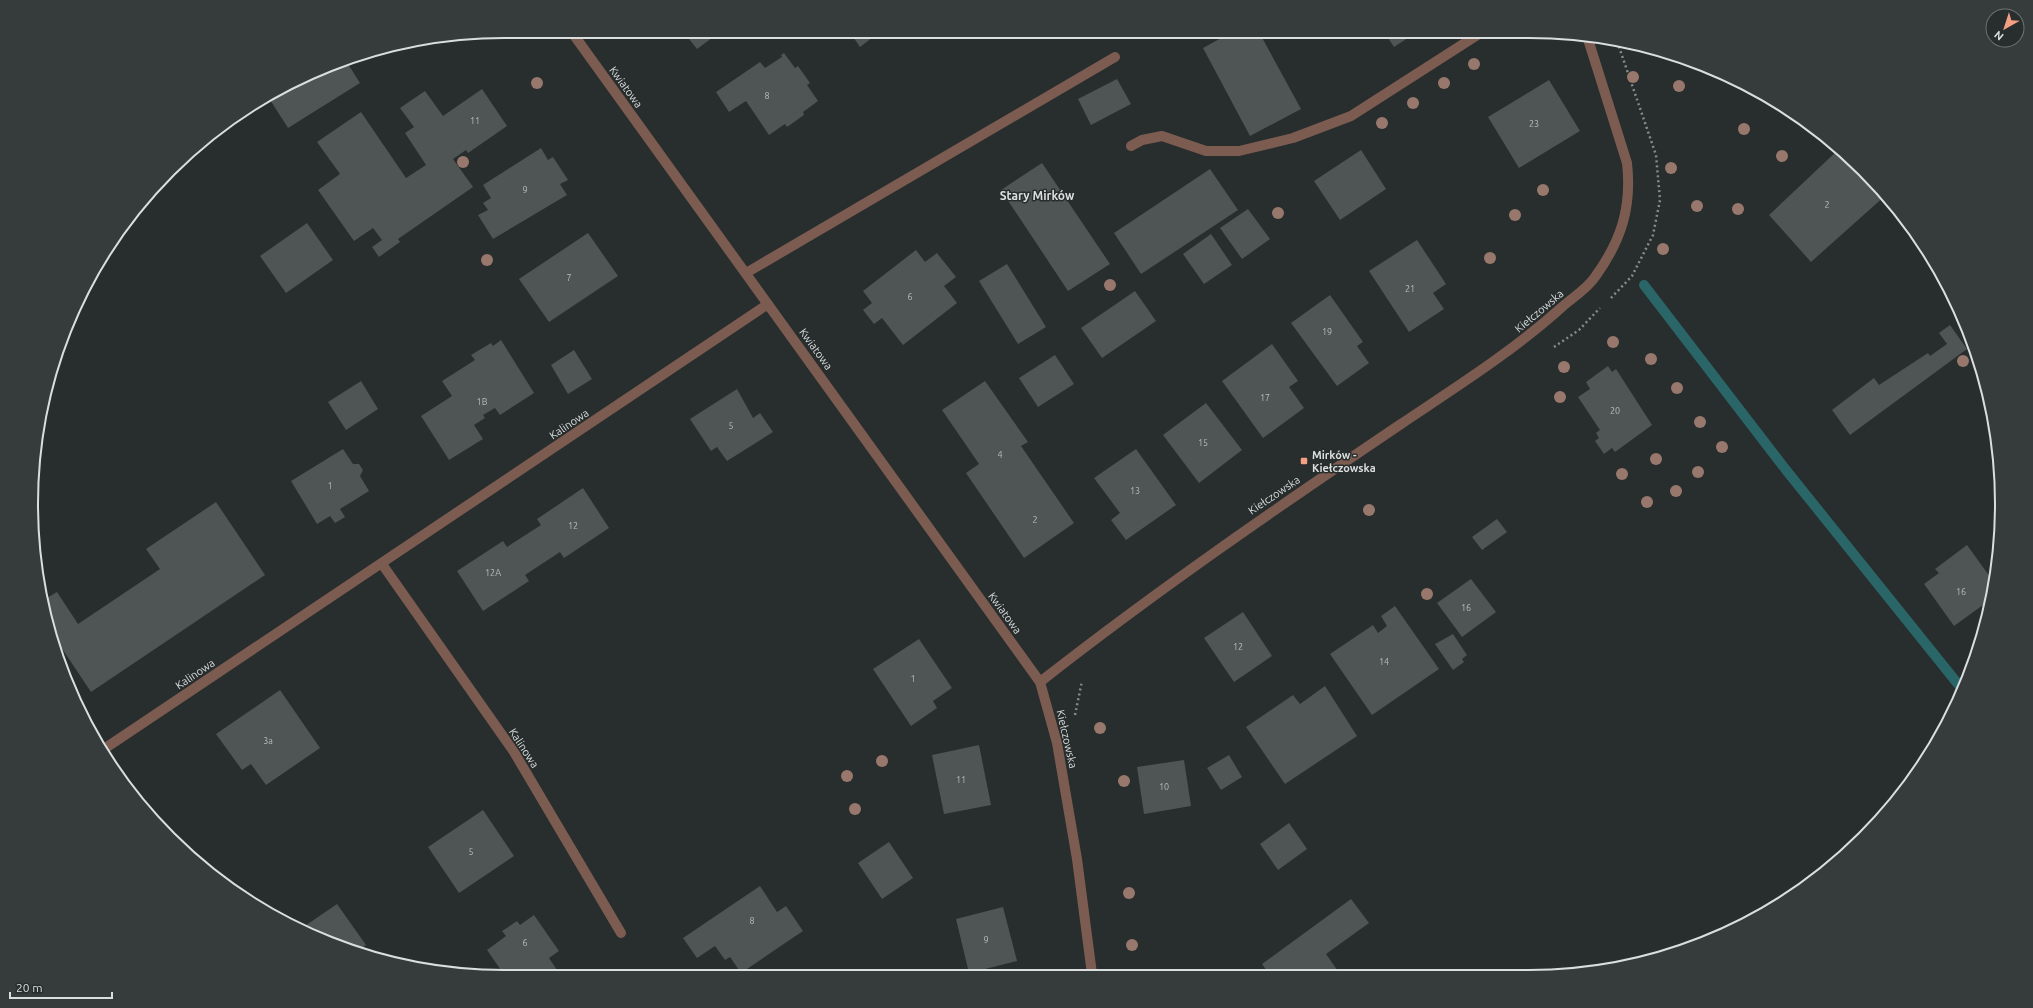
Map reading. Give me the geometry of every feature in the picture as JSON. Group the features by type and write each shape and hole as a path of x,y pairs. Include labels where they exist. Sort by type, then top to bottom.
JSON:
{"street":[{"name":"Kwiatowa","path":"576,38 1040,682"},
{"path":"1131,146 1142,140 1162,136 1206,151 1239,151 1293,138 1351,116 1473,38"},
{"name":"Kiełczowska","path":"1091,970 1077,859 1057,743 1040,682 1257,521 1528,337 1594,279 1616,243 1628,203 1629,184 1627,163 1589,42"},
{"path":"746,273 1114,57"},
{"name":"Kalinowa","path":"107,748 768,304"},
{"name":"Kalinowa","path":"382,564 514,752 621,933"}],"building":[{"path":"688,38 712,38 697,49"},
{"path":"854,38 872,38 860,47"},
{"path":"1221,38 1262,38 1301,109 1250,136 1203,48"},
{"path":"1388,38 1408,38 1394,47"},
{"path":"784,53 795,68 798,66 810,83 807,85 818,101 803,112 804,115 787,127 785,124 769,135 746,101 729,112 716,92 760,62 765,68 782,57 781,55"},
{"path":"349,65 360,83 288,128 270,100 326,73"},
{"path":"1117,79 1131,104 1091,125 1078,99"},
{"path":"1549,80 1580,131 1519,168 1488,117"},
{"path":"482,89 507,126 468,153 466,150 453,159 473,187 398,239 400,242 379,257 372,247 382,240 373,228 354,241 318,190 340,174 317,142 361,112 406,178 426,165 405,133 414,127 400,108 425,91 443,116"},
{"path":"541,148 548,160 553,157 568,180 560,184 567,195 493,239 478,215 488,210 483,203 491,198 483,185"},
{"path":"1361,150 1386,189 1340,220 1314,181"},
{"path":"1835,153 1859,174 1881,199 1811,262 1769,215"},
{"path":"1042,163 1110,264 1068,291 1001,190"},
{"path":"1210,169 1238,210 1141,274 1114,233"},
{"path":"1248,209 1270,239 1242,259 1220,228"},
{"path":"307,223 333,260 286,293 260,256"},
{"path":"588,233 618,276 549,322 519,279"},
{"path":"1211,234 1232,265 1204,284 1183,254"},
{"path":"1417,240 1446,284 1433,293 1444,309 1409,332 1369,271"},
{"path":"916,250 925,262 937,253 956,277 944,286 957,303 903,345 882,318 874,324 863,310 872,303 863,291"},
{"path":"1007,264 1046,327 1018,344 979,281"},
{"path":"1135,291 1156,321 1102,358 1081,328"},
{"path":"1330,295 1363,342 1357,346 1369,363 1337,386 1291,323"},
{"path":"1950,325 1967,349 1850,435 1832,410 1874,378 1879,385 1928,353 1930,356 1947,344 1939,333"},
{"path":"501,340 534,393 500,415 495,408 483,415 485,418 474,425 483,439 449,460 421,416 452,396 442,381 475,360 471,355 491,343 493,346"},
{"path":"1272,344 1298,381 1289,387 1304,408 1263,438 1222,381"},
{"path":"574,350 592,379 568,394 551,365"},
{"path":"1055,355 1074,384 1038,407 1019,378"},
{"path":"1608,366 1612,372 1616,369 1652,425 1615,452 1612,448 1604,454 1595,441 1599,438 1596,433 1600,430 1578,397 1590,389 1586,382"},
{"path":"361,381 378,409 346,430 328,402"},
{"path":"985,381 1028,442 1021,446 1074,523 1024,558 966,473 979,464 942,410"},
{"path":"737,389 753,418 760,413 773,432 727,461 717,447 711,451 690,419"},
{"path":"1206,403 1242,450 1199,483 1163,435"},
{"path":"343,449 353,464 359,464 363,470 360,476 369,491 340,509 345,517 335,523 330,516 317,524 291,481"},
{"path":"1136,449 1176,505 1126,540 1111,520 1120,513 1094,478"},
{"path":"583,488 609,528 564,558 560,552 525,575 529,581 483,611 457,571 503,541 507,547 541,525 537,519"},
{"path":"216,502 265,575 91,692 61,647 48,598 57,592 78,624 160,569 146,549"},
{"path":"1497,519 1507,532 1482,550 1472,537"},
{"path":"1967,545 1989,576 1984,604 1954,626 1924,584 1939,573 1935,569"},
{"path":"1471,579 1496,612 1462,637 1437,603"},
{"path":"1395,606 1439,669 1372,715 1330,654 1373,625 1378,633 1387,626 1381,616"},
{"path":"1243,612 1272,656 1234,682 1204,638"},
{"path":"1453,634 1467,655 1462,659 1464,662 1453,670 1435,644"},
{"path":"919,639 952,688 933,701 937,708 911,726 873,669"},
{"path":"1325,686 1357,736 1285,784 1246,727 1293,695 1300,704"},
{"path":"280,690 320,748 266,785 251,764 242,770 216,734"},
{"path":"979,745 991,805 944,814 932,755"},
{"path":"1229,755 1242,777 1221,790 1207,768"},
{"path":"1184,760 1191,806 1144,814 1137,767"},
{"path":"483,810 514,856 459,893 428,847"},
{"path":"1289,823 1307,849 1278,870 1260,844"},
{"path":"889,842 913,878 882,899 858,863"},
{"path":"760,886 777,912 786,906 803,931 745,970 739,970 730,957 725,960 715,946 697,958 683,938"},
{"path":"1351,899 1369,923 1326,954 1337,970 1266,970 1262,964"},
{"path":"337,904 366,945 362,948 354,945 306,926"},
{"path":"1003,907 1017,961 981,970 968,970 956,919"},
{"path":"534,915 559,951 549,958 557,970 501,970 487,950 506,936 502,931 517,921 520,925"}],"waterway":[{"path":"1644,285 1786,470 1959,685"}],"place":[{"name":"Mirków - Kiełczowska","path":"1304,461"}],"district":[{"name":"Stary Mirków","path":"1037,196"}]}
